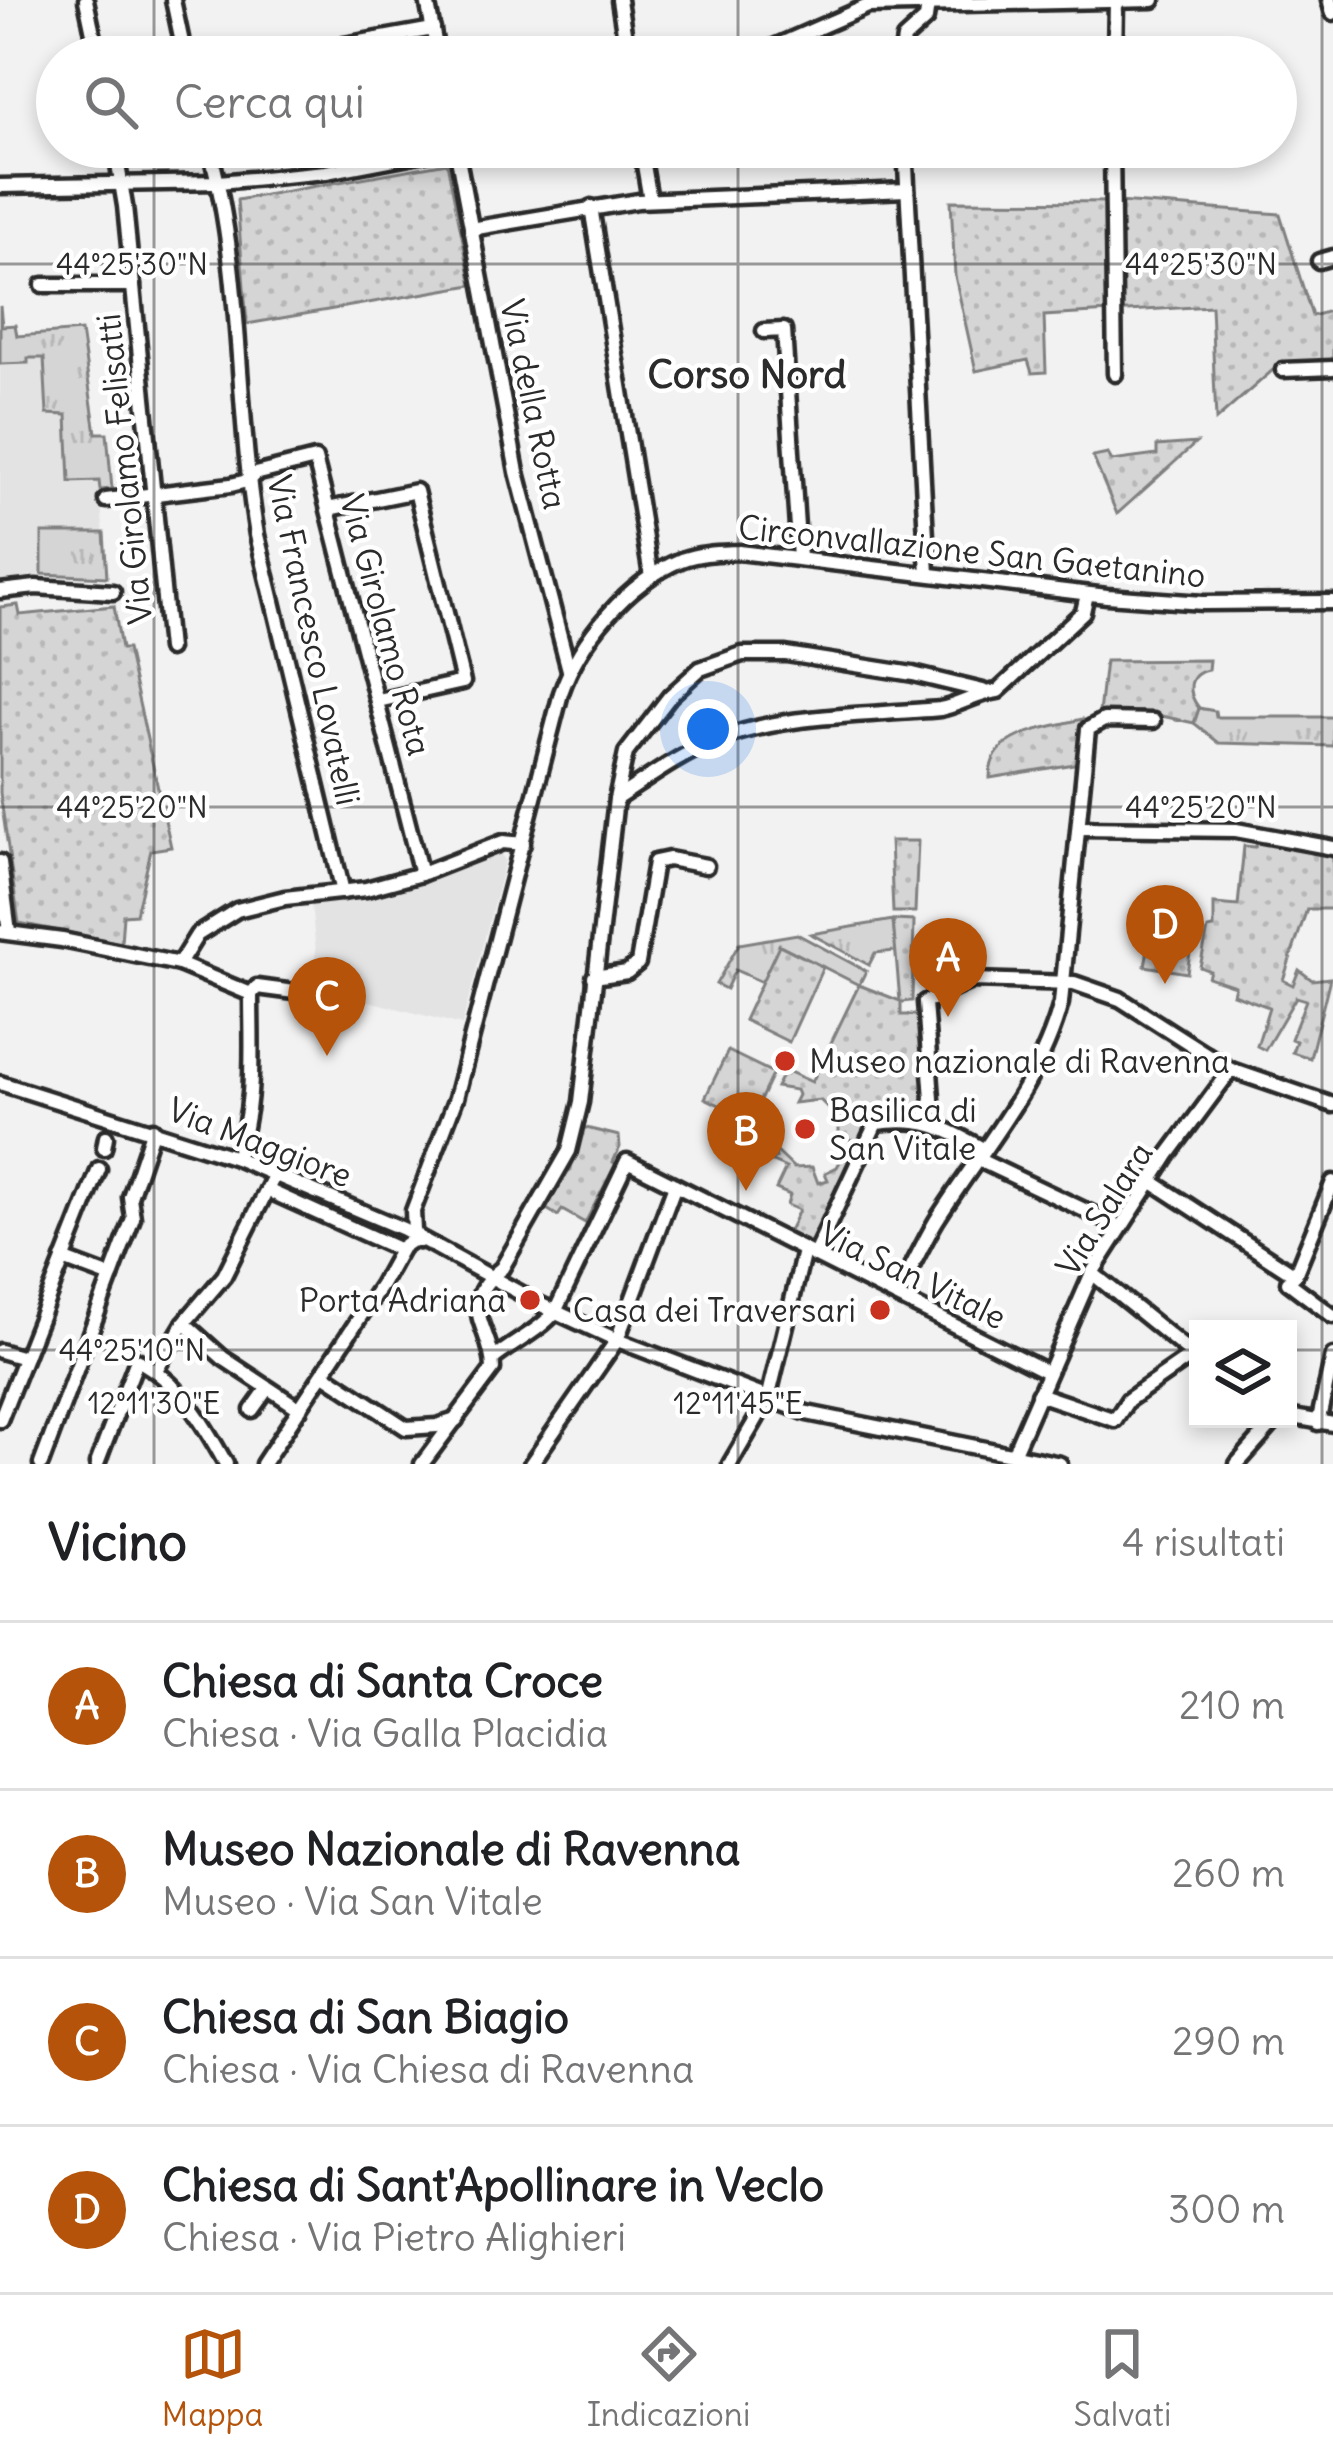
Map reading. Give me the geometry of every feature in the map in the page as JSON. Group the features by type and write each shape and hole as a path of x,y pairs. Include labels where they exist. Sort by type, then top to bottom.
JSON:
{"street":[{"path":"86,0 94,36"},
{"path":"173,0 181,36"},
{"path":"427,0 434,36"},
{"path":"620,0 625,36"},
{"path":"799,36 868,6 1153,0"},
{"path":"1329,0 1333,13"},
{"path":"1115,36 1116,1"},
{"path":"907,36 926,19 928,4"},
{"path":"394,36 433,29"},
{"name":"Via Girolamo Felisatti","path":"119,168 169,649"},
{"name":"Via Francesco Lovatelli","path":"215,168 237,330 247,481 256,535 343,892"},
{"path":"0,186 219,182 347,168"},
{"name":"Via della Rotta","path":"460,168 518,472 569,670"},
{"path":"644,168 650,200"},
{"path":"906,168 928,574"},
{"path":"1112,168 1115,374"},
{"path":"471,229 650,200 908,190"},
{"path":"591,207 651,577"},
{"name":"Via Girolamo Felisatti","path":"43,285 133,285"},
{"path":"764,332 784,330 799,558"},
{"path":"1282,370 1333,368"},
{"name":"Via Girolamo Rota","path":"247,481 255,474 315,459 421,874"},
{"path":"106,500 247,481"},
{"path":"328,509 416,491 463,682 378,701"},
{"name":"Circonvallazione San Gaetanino","path":"413,1210 456,1098 569,670 611,613 651,577 681,560 712,553 799,558 1087,595 1203,603 1333,602"},
{"path":"0,592 36,587 113,592"},
{"path":"616,799 710,743 754,728 940,710 983,691 1003,688 1083,612 1087,595"},
{"path":"422,1464 494,1369 478,1299 490,1277 502,1268 569,1150 581,1102 616,799 626,753 670,696 700,669 742,654 786,655 913,674 983,691"},
{"path":"897,1296 934,1225 1034,1072 1054,1028 1063,982 1088,729 1104,720 1154,721"},
{"path":"1079,829 1236,830 1333,848"},
{"path":"178,964 197,935 237,910 421,874 503,842 523,844"},
{"path":"594,977 627,971 638,963 655,862 669,859 706,866"},
{"path":"0,862 5,932 178,964 251,994"},
{"path":"924,1121 932,1099 925,1002 973,980 1063,982 1120,999 1232,1070 1333,1105"},
{"path":"236,1158 251,1094 251,994 257,987 302,993"},
{"name":"Via Salara","path":"1005,1456 1092,1274 1151,1180 1232,1070"},
{"name":"Via Maggiore","path":"0,1083 236,1158 385,1220 522,1294"},
{"path":"730,1464 768,1399 809,1254 876,1123 940,1125 980,1154 1120,1227"},
{"path":"41,1464 133,1218 130,1197 153,1129"},
{"name":"Via San Vitale","path":"555,1312 627,1161 1047,1372"},
{"path":"0,1420 99,1169"},
{"path":"156,1370 184,1323 224,1276 274,1174"},
{"path":"1151,1180 1294,1275"},
{"path":"1333,1182 1301,1266 1288,1282 1333,1316"},
{"path":"530,1464 616,1340 675,1185"},
{"name":"Via Maggiore","path":"267,1190 401,1249"},
{"path":"385,1220 395,1221 413,1210 419,1241"},
{"path":"385,1220 398,1231 401,1249"},
{"path":"263,1464 401,1249 412,1240 419,1241"},
{"path":"63,1259 111,1277"},
{"path":"1092,1274 1189,1351"},
{"path":"539,1304 616,1340 768,1399 868,1427 1060,1464"},
{"path":"494,1359 555,1312"},
{"path":"184,1323 223,1358 300,1409"},
{"path":"0,1351 24,1358"},
{"path":"1326,1424 1333,1356"},
{"path":"97,1464 137,1360 156,1370 185,1400 226,1464"},
{"path":"1038,1394 1115,1420 1129,1400 1189,1361"},
{"path":"324,1374 406,1428 456,1420"},
{"path":"252,1410 267,1389"},
{"path":"1237,1464 1268,1428"}],"shaded area":[{"path":"0,306 2,326 15,325 17,336 81,331 96,433 107,433 112,489 100,491 107,577 53,577 52,573 0,581"},
{"path":"500,853 505,860 462,1025 310,986 316,951 311,905 394,893"}],"green space":[{"path":"419,168 448,168 472,285 247,324 237,200"},
{"path":"951,201 1118,202 1280,214 1312,316 1333,310 1333,359 1320,364 1282,362 1216,420 1211,306 1044,316 1046,372 1032,373 1028,360 976,371 955,276"},
{"path":"0,306 2,326 15,325 17,336 81,331 96,433 107,433 112,489 100,490 99,481 70,482 67,415 47,414 44,358 0,364"},
{"path":"1196,443 1117,514 1093,457 1108,454 1112,461 1157,455 1157,446"},
{"path":"42,533 104,533 107,577 42,574"},
{"path":"18,605 20,615 114,606 171,847 151,850 136,914 123,915 121,943 19,923 0,793 0,607"},
{"path":"1209,660 1208,670 1191,685 1199,708 1194,723 1143,712 1099,713 1105,661"},
{"path":"1199,708 1215,711 1216,717 1333,717 1333,746 1219,743 1194,723"},
{"path":"1082,719 1080,763 990,778 992,763 1009,742"},
{"path":"1261,838 1333,852 1333,909 1307,909 1283,980 1293,985 1299,970 1312,980 1330,978 1310,1058 1292,1052 1296,1041 1291,1039 1306,1000 1296,997 1265,1050 1257,1046 1269,1007 1233,994 1235,986 1208,977 1210,971 1200,967 1208,929 1214,928 1214,904 1238,906 1244,846 1255,847"},
{"path":"890,841 918,841 915,912 893,912"},
{"path":"893,920 896,951 875,953 869,965 811,934"},
{"path":"893,920 914,921 912,1001 901,1002 901,1015 921,1015 924,1101 910,1110 877,1109 812,1248 787,1235 799,1210 787,1205 790,1195 776,1189 786,1168 770,1161 776,1158 775,1150 794,1168 812,1167 818,1183 828,1180 825,1173 837,1167 846,1151 854,1151 856,1141 839,1137 839,1119 820,1100 794,1103 796,1090 776,1087 785,1070 812,1082 859,985 900,1001"},
{"path":"1152,926 1193,932 1187,973 1145,966"},
{"path":"797,934 866,971 859,985 780,945 762,982 735,970 726,989 716,984 739,944"},
{"path":"779,945 823,967 789,1042 744,1020"},
{"path":"728,1051 773,1073 751,1120 705,1098"},
{"path":"582,1127 619,1136 620,1147 585,1223 562,1210 558,1216 545,1208 571,1168"}],"place":[{"name":"Chiesa di Sant'Apollinare in Veclo","path":"1165,984"},
{"name":"Chiesa di Santa Croce","path":"948,1017"},
{"name":"Chiesa di San Biagio","path":"327,1056"},
{"name":"Museo nazionale di Ravenna","path":"785,1061"},
{"name":"Basilica di San Vitale","path":"805,1129"},
{"name":"Museo Nazionale di Ravenna","path":"746,1191"},
{"name":"Porta Adriana","path":"530,1300"},
{"name":"Casa dei Traversari","path":"880,1310"}],"district":[{"name":"Corso Nord","path":"747,374"}]}
